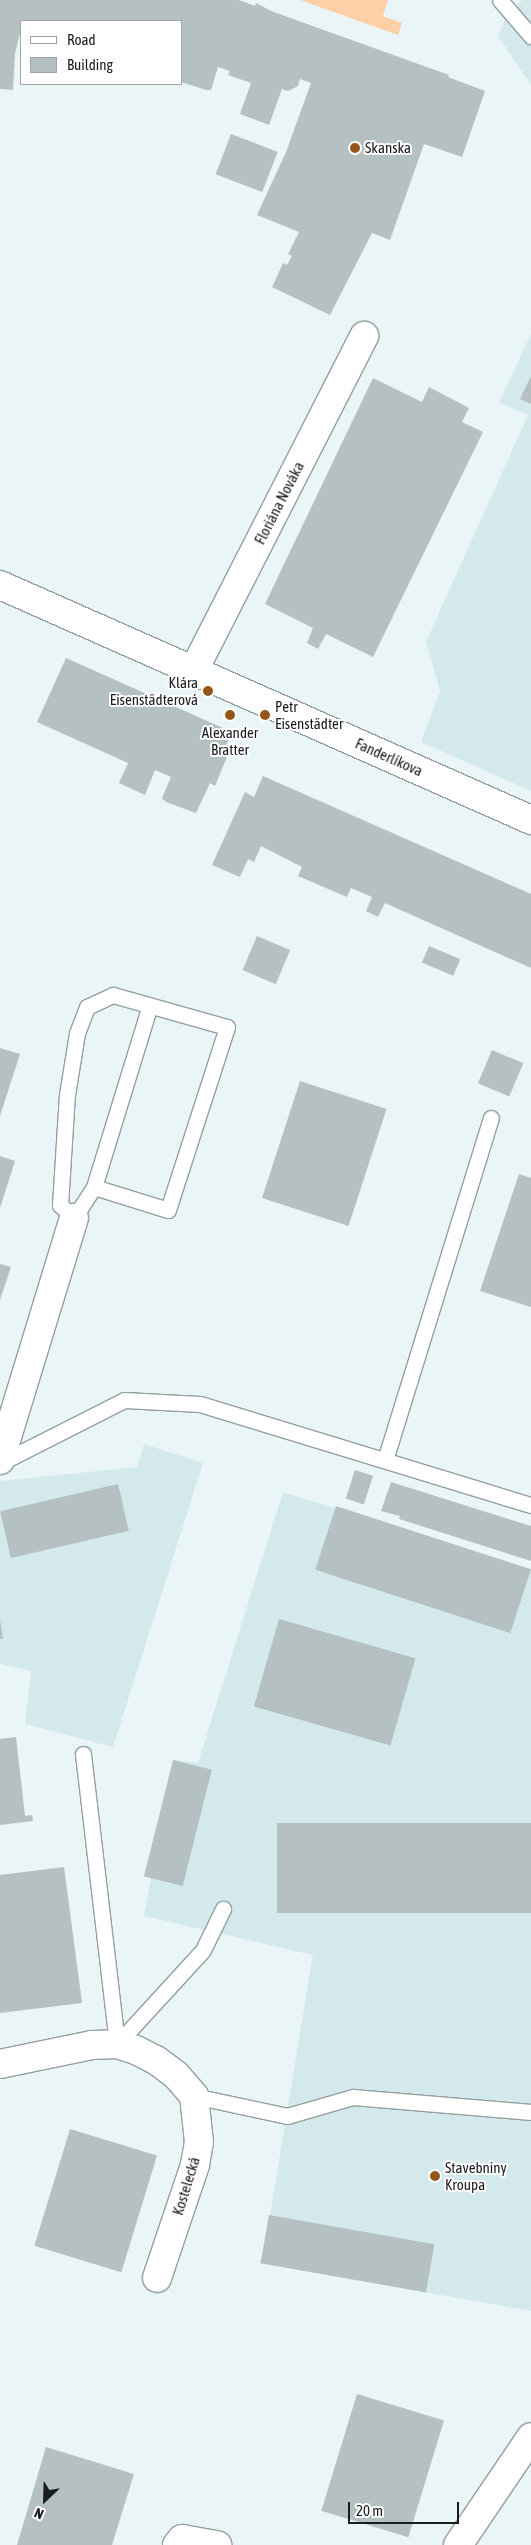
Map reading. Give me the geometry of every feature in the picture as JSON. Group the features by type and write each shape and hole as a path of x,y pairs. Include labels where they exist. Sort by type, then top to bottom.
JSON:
{"street":[{"name":"Floriána Nováka","path":"194,670 364,336"},
{"name":"Fanderlíkova","path":"0,585 531,820"},
{"path":"0,1462 74,1218"},
{"path":"0,2064 92,2045 117,2044 136,2050 156,2060 176,2075 194,2096"},
{"name":"Kostelecká","path":"157,2278 194,2165 199,2142 194,2096"},
{"path":"458,2545 531,2436"},
{"path":"177,2545 182,2539 217,2545"}],"lane":[{"path":"500,0 531,36"},
{"path":"94,1187 168,1210 227,1027 150,1005 113,995 87,1007 77,1034 67,1096 60,1205 74,1218 94,1187 150,1005"},
{"path":"385,1460 491,1118"},
{"path":"0,1462 124,1400 200,1404 531,1504"},
{"path":"83,1754 117,2044"},
{"path":"117,2044 203,1950 223,1909"},
{"path":"194,2096 287,2116 353,2097 531,2112"}],"shaded area":[{"path":"300,0 388,0 383,16 402,23 398,35"},
{"path":"522,0 531,0 531,85 498,36 508,13"},
{"path":"531,334 531,791 421,742 440,691 426,642 528,415 499,403"},
{"path":"144,1444 203,1463 113,1747 25,1724 31,1671 0,1664 0,1481 137,1467"},
{"path":"283,1492 531,1569 531,2311 262,2263 313,1955 144,1916 173,1760 198,1763"}],"building":[{"path":"0,0 239,0 255,6 256,3 271,11 449,75 448,77 485,91 462,157 424,144 390,240 372,233 330,315 272,287 283,263 287,265 292,256 288,254 299,232 257,215 286,152 311,83 300,79 298,86 288,91 282,89 269,125 240,114 251,83 228,75 230,71 218,67 211,90 182,82 182,20 20,20 20,34 15,53 13,90 0,89"},
{"path":"231,134 278,152 262,192 216,174"},
{"path":"531,376 531,404 520,399"},
{"path":"373,378 422,402 429,387 469,408 462,422 483,432 373,657 326,634 318,649 307,643 313,628 265,604"},
{"path":"66,658 232,732 222,754 227,757 215,786 210,783 196,813 166,802 162,798 171,777 155,770 145,795 119,783 128,763 37,722"},
{"path":"263,776 531,894 531,968 385,903 378,917 366,911 372,897 351,888 347,897 298,876 302,867 261,846 254,862 248,859 240,877 212,865 245,792 254,797"},
{"path":"257,936 290,950 276,984 243,970"},
{"path":"429,946 460,959 453,976 422,963"},
{"path":"0,1048 20,1054 0,1116"},
{"path":"492,1050 523,1063 509,1096 478,1083"},
{"path":"300,1081 387,1109 349,1226 262,1198"},
{"path":"0,1156 15,1161 0,1208"},
{"path":"519,1174 531,1178 531,1307 480,1291"},
{"path":"0,1264 11,1267 0,1300"},
{"path":"355,1470 373,1476 364,1504 346,1499"},
{"path":"391,1482 531,1526 531,1561 399,1519 400,1516 381,1511"},
{"path":"118,1484 129,1531 11,1558 0,1511"},
{"path":"336,1506 531,1569 510,1633 315,1570"},
{"path":"279,1619 415,1658 390,1746 254,1706"},
{"path":"0,1620 3,1639 0,1639"},
{"path":"16,1737 25,1816 32,1815 33,1821 0,1825 0,1739"},
{"path":"173,1760 212,1770 183,1886 144,1876"},
{"path":"277,1823 531,1823 531,1913 277,1913"},
{"path":"64,1867 82,2003 0,2013 0,1875"},
{"path":"70,2129 157,2156 121,2272 34,2246"},
{"path":"269,2215 434,2244 426,2292 260,2263"},
{"path":"357,2394 444,2421 408,2537 321,2511"},
{"path":"46,2447 134,2474 112,2545 17,2545"}],"place":[{"name":"Skanska","path":"355,148"},
{"name":"Klára Eisenstädterová","path":"208,691"},
{"name":"Alexander Bratter","path":"230,715"},
{"name":"Petr Eisenstädter","path":"265,715"},
{"name":"Stavebniny Kroupa","path":"435,2176"}]}
